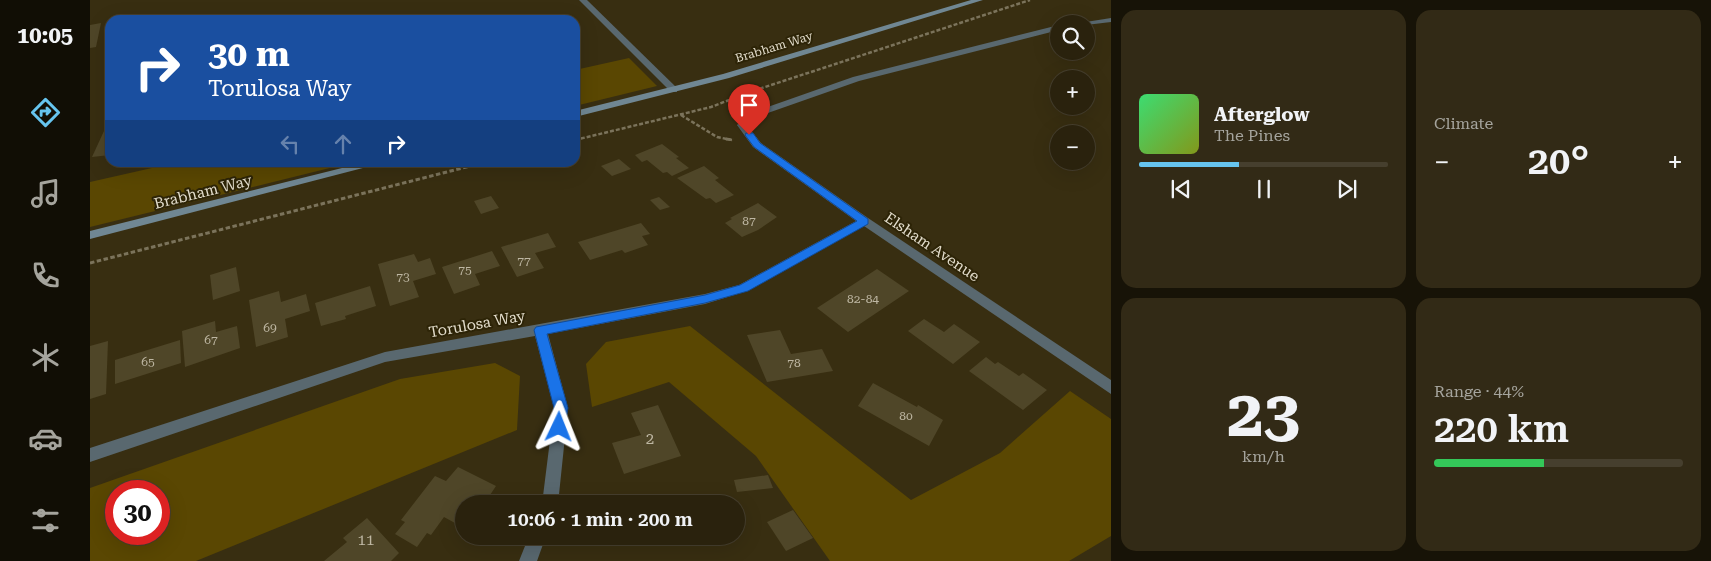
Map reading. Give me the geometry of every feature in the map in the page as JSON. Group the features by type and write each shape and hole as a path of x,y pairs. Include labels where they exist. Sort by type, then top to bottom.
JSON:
{"main road":[{"name":"Brabham Way","path":"580,113 674,90 979,0"},
{"name":"Brabham Way","path":"90,235 361,167"}],"street":[{"path":"583,0 674,90"},
{"path":"1095,22 1111,20"},
{"name":"Elsham Avenue","path":"1050,29 856,79 762,112 742,125 757,145 864,221 1111,388"},
{"name":"Torulosa Way","path":"90,455 385,357 705,299 744,288 864,221"},
{"path":"540,330 561,408 551,495"},
{"path":"528,561 534,545"}],"path":[{"path":"580,139 711,107 750,92 1030,0"},
{"path":"681,115 716,137 757,145"},
{"path":"90,263 466,167"}],"shaded area":[{"path":"629,58 657,86 580,105 580,69"},
{"path":"156,167 334,167 90,227 90,182"},
{"path":"690,326 911,500 1000,453 1070,391 1111,419 1111,536 1069,561 830,561 756,456 669,382 592,407 586,364 606,342"},
{"path":"495,363 520,376 517,430 196,561 90,561 90,488 105,483 105,545 170,545 170,480 113,480 400,379"}],"building":[{"path":"101,23 96,47 90,48 90,25"},
{"path":"105,129 105,156 92,157"},
{"path":"662,144 679,157 676,158 689,168 672,176 667,172 663,173 647,160 642,162 635,155"},
{"path":"619,159 631,169 612,176 601,166"},
{"path":"704,166 719,178 715,180 734,195 716,203 710,198 706,199 677,178"},
{"path":"491,196 499,208 481,214 474,201"},
{"path":"659,197 670,207 660,210 650,200"},
{"path":"758,203 777,217 758,230 742,237 725,223 732,219 730,218"},
{"path":"641,223 650,234 642,236 648,245 625,253 622,250 590,260 578,242"},
{"path":"548,233 556,247 535,253 544,268 517,277 501,247"},
{"path":"492,251 500,266 475,274 480,285 454,294 442,267"},
{"path":"414,254 418,262 430,258 436,274 413,281 419,297 390,306 378,264"},
{"path":"236,267 240,291 213,300 210,275"},
{"path":"877,269 909,291 848,332 817,308"},
{"path":"370,286 376,306 345,316 346,319 321,326 315,303"},
{"path":"279,291 281,302 306,294 310,311 285,319 288,337 256,347 249,300"},
{"path":"924,319 944,332 954,324 980,342 953,364 908,331"},
{"path":"215,321 216,332 237,326 240,348 185,367 182,331"},
{"path":"780,330 791,354 822,349 833,371 767,382 747,335"},
{"path":"180,340 181,363 115,384 115,360"},
{"path":"108,341 106,394 90,399 90,346"},
{"path":"986,357 995,364 998,362 1019,376 1023,373 1047,390 1023,410 969,371"},
{"path":"873,383 917,407 918,405 943,420 929,446 858,406"},
{"path":"658,405 681,456 624,474 612,443 641,435 631,413"},
{"path":"458,467 496,486 490,495 455,495 455,523 444,517 431,535 427,533 417,547 395,534 405,522 401,520 435,476 446,481"},
{"path":"768,475 773,488 737,492 734,480"},
{"path":"793,510 813,538 786,551 767,522"},
{"path":"367,518 399,553 391,561 324,561 347,542 343,538"}],"route":[{"path":"559,427 561,408 540,330 705,299 744,288 864,221 757,145 749,135"}]}
